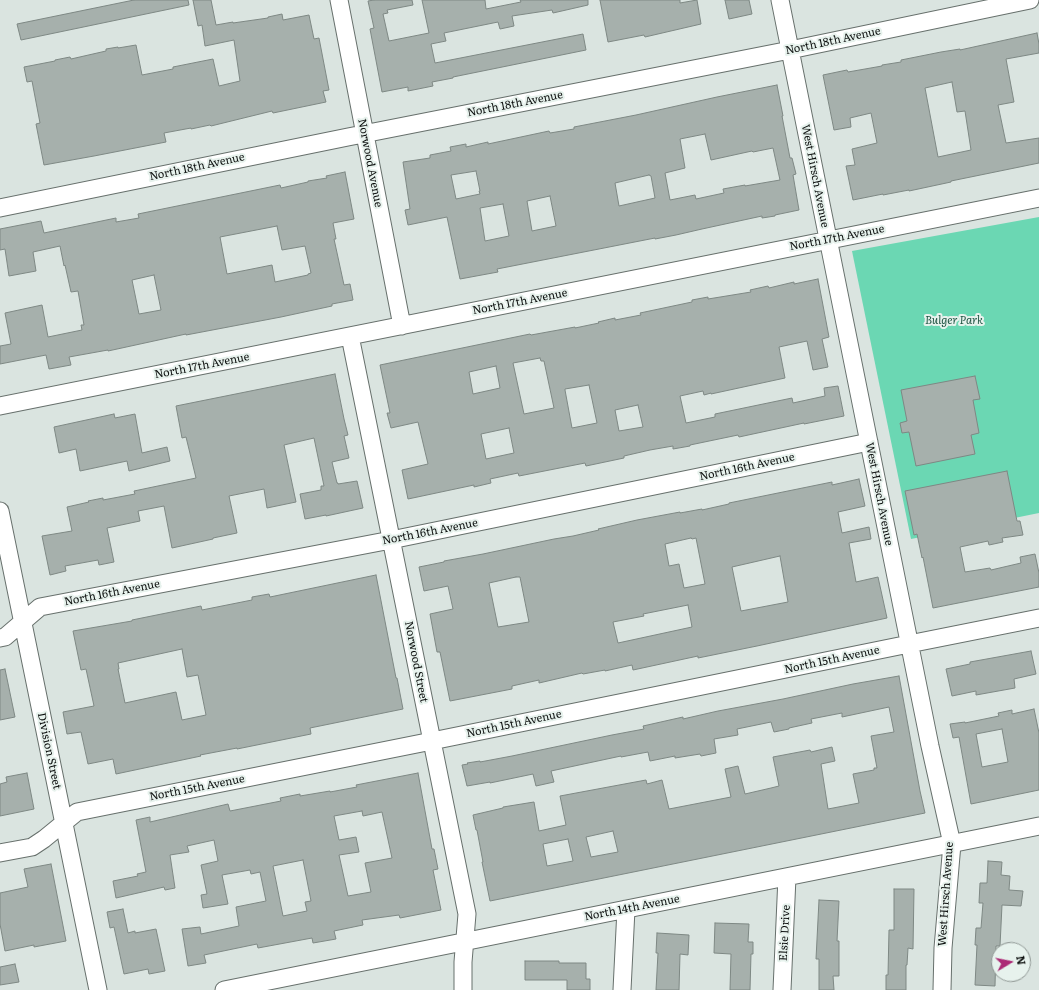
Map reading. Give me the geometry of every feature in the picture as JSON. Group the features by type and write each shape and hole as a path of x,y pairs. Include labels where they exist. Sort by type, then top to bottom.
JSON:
{"street":[{"name":"Norwood Avenue","path":"339,0 402,326"},
{"name":"West Hirsch Avenue","path":"780,0 909,644 952,844 943,948 942,990"},
{"name":"North 18th Avenue","path":"0,208 790,50 1030,0"},
{"name":"North 17th Avenue","path":"0,406 1039,198"},
{"name":"Norwood Street","path":"350,336 467,914 463,962 463,990"},
{"name":"North 16th Avenue","path":"0,638 5,637 40,607 391,540 869,442"},
{"name":"Division Street","path":"0,511 98,990"},
{"name":"North 15th Avenue","path":"0,853 32,847 77,812 1039,618"},
{"name":"North 14th Avenue","path":"224,990 300,982 465,941 1039,826"},
{"name":"Elsie Drive","path":"782,990 787,876"},
{"path":"622,990 626,909"}],"green space":[{"name":"Bulger Park","path":"1039,217 1039,513 911,539 852,251"}],"building":[{"path":"134,0 188,0 189,5 21,40 17,24"},
{"path":"193,0 211,0 216,25 268,18 282,14 283,20 309,15 314,39 319,38 329,90 323,91 326,102 273,113 272,111 211,126 164,133 166,142 44,165 36,124 40,123 32,81 27,82 24,67 70,57 71,59 106,51 106,49 136,45 142,75 213,59 219,86 240,81 234,40 205,46 202,25 198,26"},
{"path":"412,0 413,5 387,10 388,13 383,14 389,41 429,33 422,0 485,0 486,9 521,2 520,0 588,0 588,5 553,13 552,10 512,16 514,26 500,29 498,22 444,33 446,41 431,44 435,63 583,34 586,50 453,77 432,82 433,86 408,91 408,87 382,92 370,29 374,28 368,1"},
{"path":"600,0 680,0 680,3 697,0 701,24 645,37 644,35 608,42"},
{"path":"725,0 749,0 752,14 729,19"},
{"path":"1037,33 1039,53 1006,59 1014,102 998,105 1006,143 1039,138 1039,163 909,191 853,200 846,166 855,165 852,149 877,143 871,113 850,118 851,127 834,130 823,75 847,70 848,72 882,66 901,62 901,60 941,52 960,50","holes":["952,82 957,112 965,111 971,150 938,157 925,88"]},
{"path":"777,85 790,158 792,158 796,174 793,175 799,210 775,216 762,218 762,216 676,235 497,269 498,272 460,279 447,217 408,225 405,210 410,209 403,162 430,158 430,155 451,151 450,147 466,144 466,147 488,142 488,144 549,131 550,133 574,129 574,127","holes":["705,134 711,160 773,148 780,180 723,189 724,193 696,199 695,195 670,200 665,173 685,168 680,139","476,171 480,194 456,199 451,175","649,175 651,176 655,198 619,206 615,183","550,196 556,226 532,231 527,201","503,204 509,236 485,241 480,208"]},
{"path":"345,172 354,219 333,223 336,239 334,239 344,285 350,284 353,300 281,317 186,334 108,351 69,357 71,365 49,369 46,355 0,364 0,346 11,344 5,313 42,305 48,337 82,330 81,325 84,325 78,291 71,292 60,246 33,252 36,271 9,276 5,249 0,250 0,229 41,221 44,233 116,218 116,222 139,218 138,214 280,185 281,188 327,178 326,176","holes":["277,226 282,250 305,246 311,273 308,275 275,282 272,265 227,274 220,237","154,275 161,310 139,314 132,280"]},
{"path":"818,279 829,337 822,339 828,367 813,370 807,341 779,347 785,378 711,394 704,395 703,391 680,396 686,423 715,417 715,414 792,398 793,403 825,396 824,388 838,386 844,416 739,437 738,435 673,449 673,446 650,450 624,456 624,458 586,466 585,463 519,476 518,473 490,479 491,483 474,487 474,485 408,499 402,470 428,464 418,422 391,428 387,413 390,413 380,365 530,334 575,328 615,318 615,320 641,315 640,313 692,302 692,300 751,292 750,290 768,286 769,288 794,282 794,284","holes":["540,358 541,361 544,361 554,408 524,414 513,363","496,366 500,388 473,394 469,372","589,385 597,423 572,428 565,389","638,405 643,427 619,431 615,410","509,428 514,453 486,459 481,434"]},
{"path":"335,374 348,435 344,436 349,458 332,462 338,484 357,481 363,508 305,519 300,494 321,490 321,486 324,486 314,438 284,445 296,502 267,508 264,489 229,496 237,533 172,548 164,506 138,511 140,521 107,528 114,562 99,565 98,560 65,566 66,571 50,575 42,536 72,531 67,507 103,498 103,500 135,494 134,491 196,478 186,437 182,438 176,406"},
{"path":"975,376 980,399 973,400 979,433 971,435 975,454 916,466 909,432 902,433 900,423 907,421 901,390"},
{"path":"114,414 115,418 135,414 142,453 167,447 170,461 129,471 127,461 80,471 76,449 59,453 54,427"},
{"path":"1007,471 1017,521 1020,521 1023,535 1002,538 1003,542 989,545 988,541 960,547 965,572 990,568 991,570 1021,563 1020,557 1035,554 1039,573 1039,587 933,608 923,557 922,558 917,534 914,535 905,491"},
{"path":"859,479 865,506 838,512 842,533 869,527 871,539 849,543 856,582 878,577 887,618 698,658 698,656 633,670 632,665 605,671 582,673 539,683 539,680 512,686 512,689 450,701 440,652 437,652 430,614 453,609 448,586 424,591 419,567 573,536 637,520 680,512 702,510 832,482 832,485","holes":["696,538 705,584 684,588 679,564 669,566 665,544","780,556 788,602 741,611 732,567","520,577 529,622 498,627 489,583","688,605 692,627 618,643 613,622 644,616 643,614"]},
{"path":"376,575 403,709 310,728 311,734 200,755 201,756 116,774 113,759 88,764 81,732 67,734 63,712 94,706 86,669 81,670 73,631 132,621 201,606 202,610 252,600 252,597 269,594 270,597","holes":["182,649 187,677 198,675 206,715 182,720 176,692 125,703 118,663"]},
{"path":"1031,651 1036,674 1014,679 1015,688 976,695 976,691 952,696 946,669 970,664 970,662"},
{"path":"5,669 15,717 0,720 0,670"},
{"path":"899,676 925,813 490,901 473,815 503,807 534,802 539,831 566,825 560,796 646,780 647,784 662,780 669,809 731,797 725,769 738,766 745,794 779,786 773,757 810,750 811,752 832,747 835,761 821,764 828,809 859,803 853,774 874,770 874,768 877,768 871,736 894,732 889,707 842,717 842,713 811,719 812,723 774,732 771,722 737,729 738,735 714,739 716,753 675,758 675,756 650,761 648,752 621,756 551,771 554,782 536,786 533,774 467,786 462,765 644,729 643,726 683,717 683,719","holes":["613,831 618,852 591,857 586,837","568,839 573,861 547,866 543,844"]},
{"path":"1034,709 1039,733 1039,790 971,804 959,737 953,738 950,724 965,723 999,716 998,713 1012,710 1012,714","holes":["1002,729 1008,762 982,767 976,734"]},
{"path":"27,773 34,809 0,816 0,784 7,782 6,777"},
{"path":"418,773 432,849 434,849 438,869 433,870 441,910 400,918 399,915 362,920 363,925 334,931 336,939 313,943 312,938 258,948 257,944 204,955 206,963 188,966 182,929 200,927 201,934 239,926 236,907 266,901 260,872 251,874 250,870 222,875 228,904 203,908 201,895 207,894 201,865 218,861 214,840 187,846 189,852 170,855 175,888 165,890 164,887 116,898 113,881 138,876 137,874 146,872 136,820 150,817 150,822 228,804 230,811 281,801 280,798 300,794 300,796 330,792 357,787 356,785","holes":["362,811 363,816 382,812 392,858 365,863 371,892 348,896 339,855 359,852 356,837 339,840 334,816","303,860 311,901 305,902 307,911 283,916 273,866"]},
{"path":"988,861 1002,862 1001,875 1010,876 1009,890 1023,891 1021,906 1002,905 1000,942 991,942 991,982 995,982 995,986 975,985 977,945 975,945 976,928 981,928 983,903 979,903 980,883 987,883"},
{"path":"51,864 66,941 34,947 34,945 5,951 0,924 0,893 28,887 24,869"},
{"path":"894,889 914,889 913,949 908,948 906,990 886,990 886,975 888,975 889,930 894,930"},
{"path":"819,900 839,901 837,941 839,941 839,976 833,976 834,990 819,990 819,959 816,959"},
{"path":"123,909 128,933 156,929 165,971 149,974 148,969 124,974 114,927 110,928 107,912"},
{"path":"715,923 749,924 748,942 753,942 753,954 751,954 750,990 730,990 731,954 714,953"},
{"path":"657,933 689,935 688,955 680,954 679,990 656,990 658,953 656,953"},
{"path":"525,961 586,963 586,979 590,979 590,990 567,990 567,980 525,980"},
{"path":"15,964 19,982 0,985 0,967"}]}
